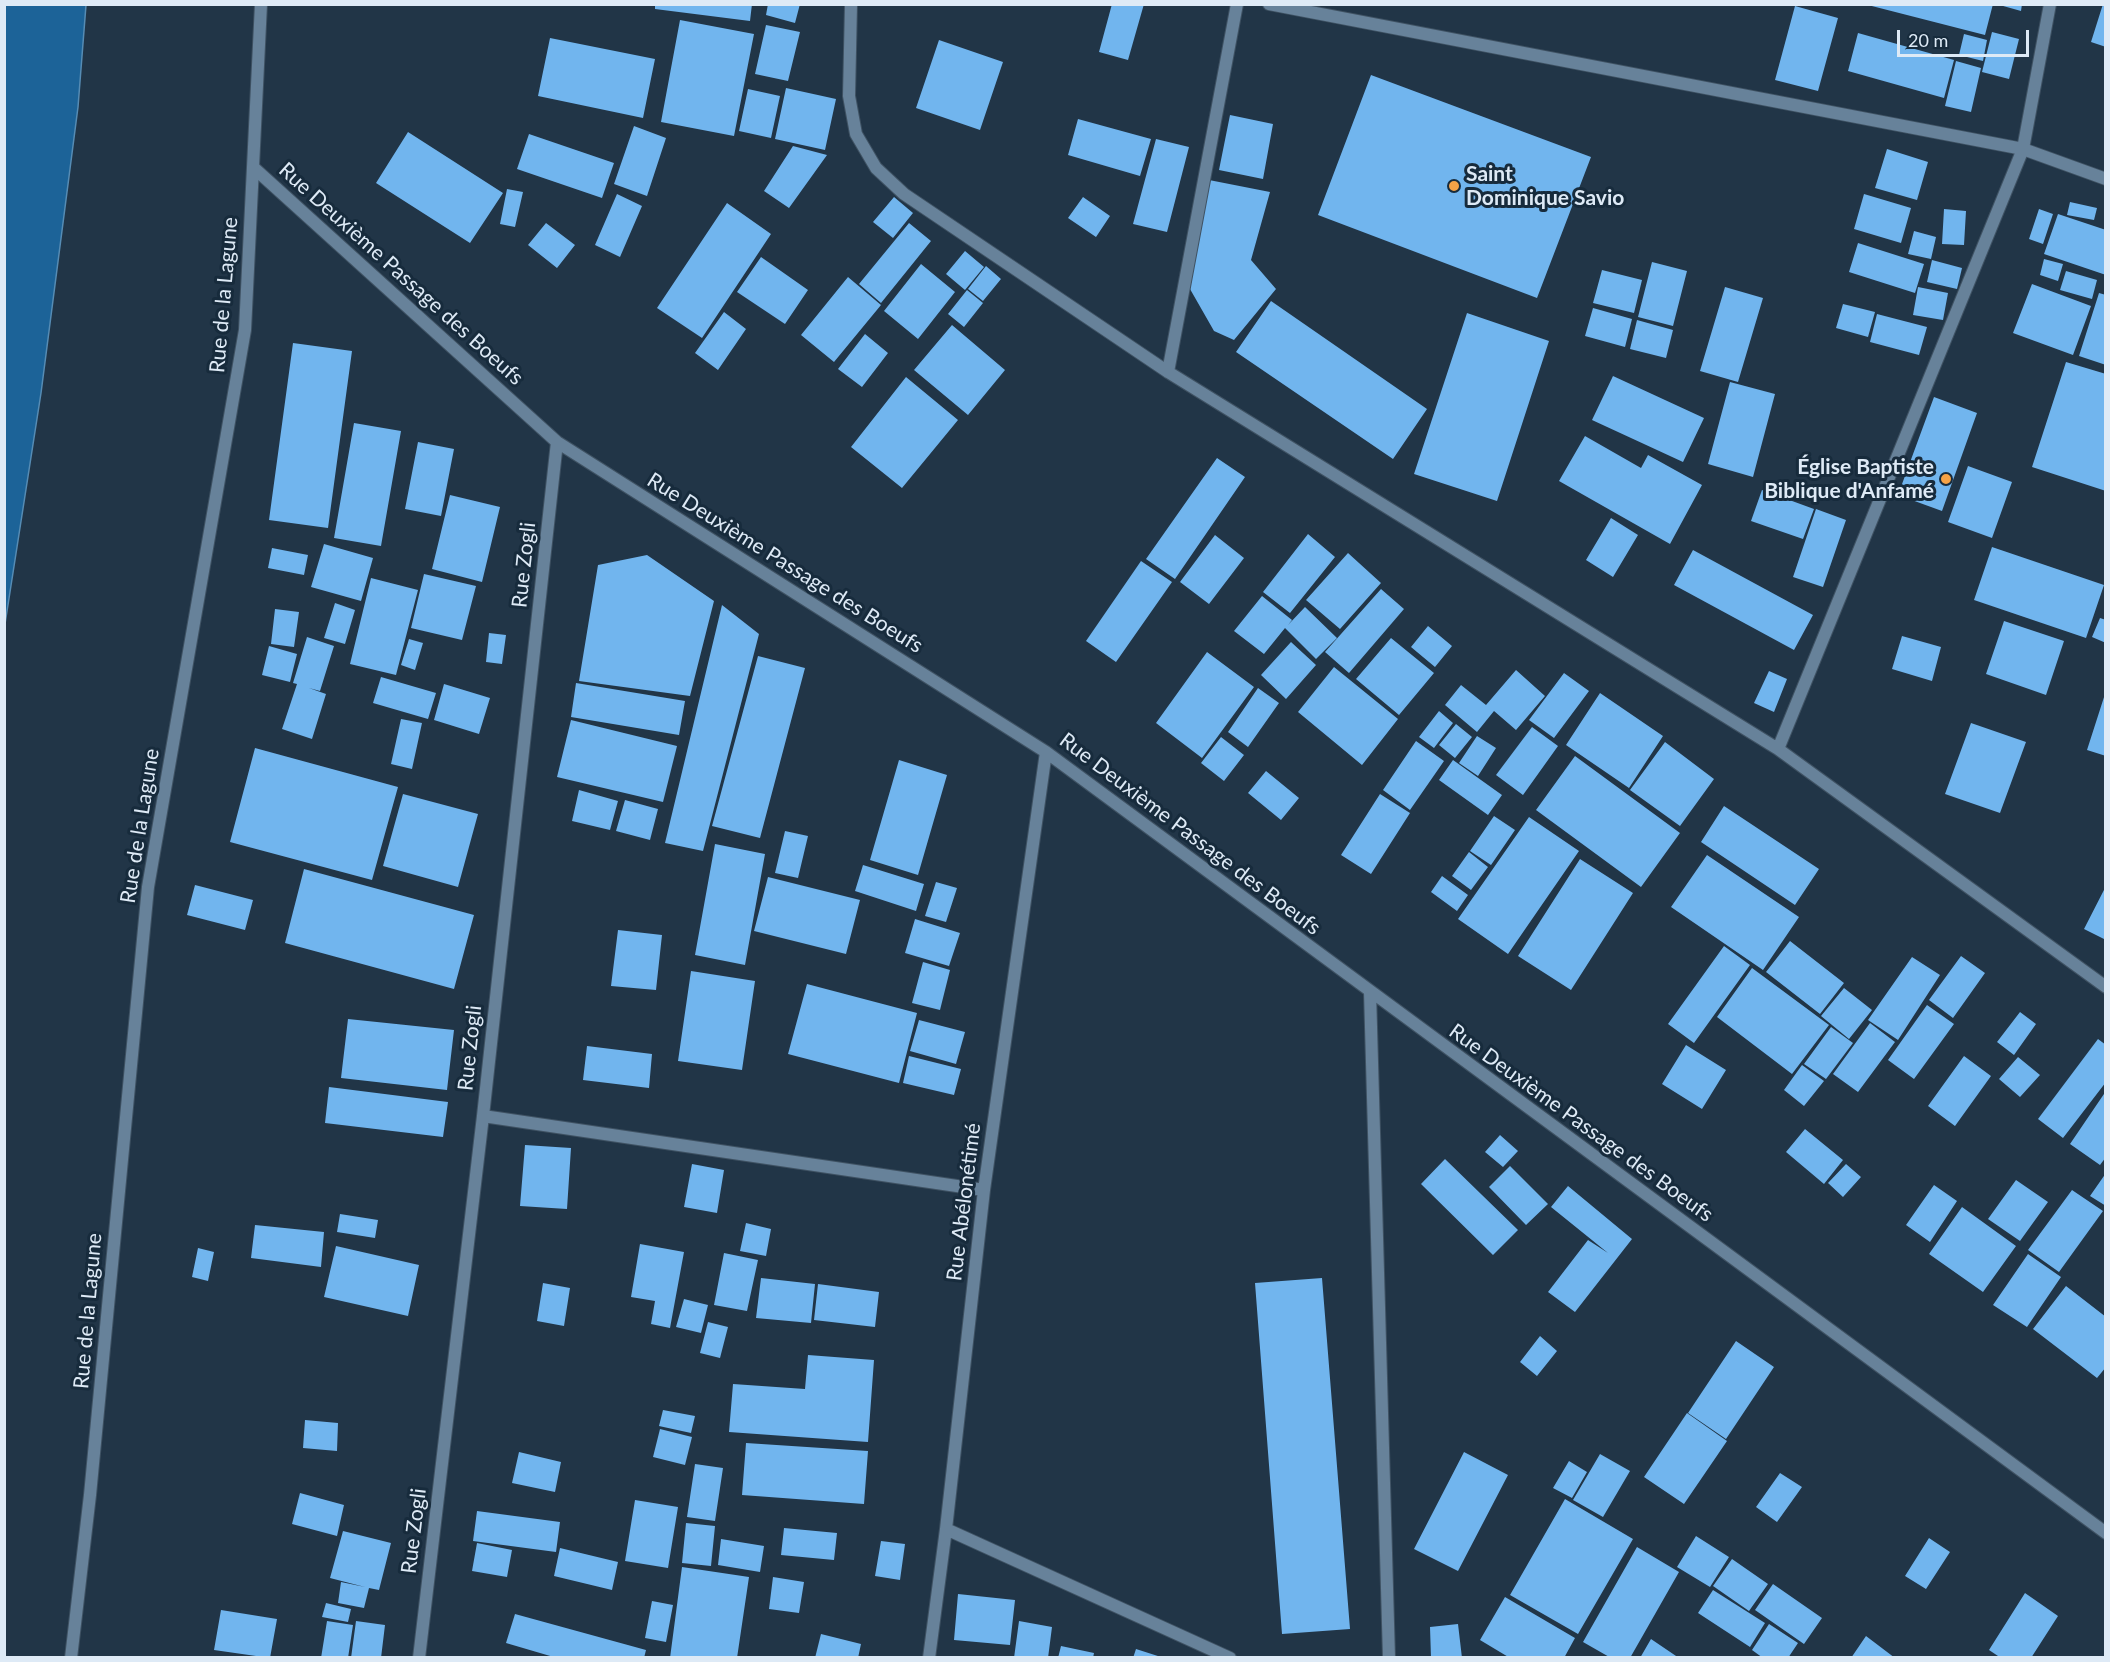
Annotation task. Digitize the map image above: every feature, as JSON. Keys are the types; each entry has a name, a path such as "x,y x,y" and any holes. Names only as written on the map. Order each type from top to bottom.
{"street":[{"name":"Rue de la Lagune","path":"71,1658 90,1495 148,887 245,330 261,4"},
{"path":"850,4 849,96 856,134 876,168 904,194 1168,372 1778,749 2106,987"},
{"path":"1168,372 1237,4"},
{"path":"1269,4 2023,149 2106,179"},
{"path":"1778,749 2023,149 2050,4"},
{"name":"Rue Deuxième Passage des Boeufs","path":"254,168 557,442 1046,752 2106,1533"},
{"name":"Rue Zogli","path":"418,1658 483,1116 557,442"},
{"name":"Rue Abélonétimé","path":"928,1658 946,1529 984,1190 1046,752"},
{"path":"1370,992 1389,1658"},
{"path":"483,1116 984,1190"},
{"path":"946,1529 1230,1658"}],"water":[{"path":"5,4 86,5 78,107 41,393 5,624"}],"building":[{"path":"655,4 752,4 750,21 655,9"},
{"path":"768,4 800,4 795,23 766,15"},
{"path":"1112,4 1144,4 1128,60 1099,52"},
{"path":"1864,4 1993,4 1985,35"},
{"path":"1996,4 2022,4 2021,11"},
{"path":"2103,4 2106,4 2106,47 2091,42"},
{"path":"1795,6 1838,18 1818,91 1775,80"},
{"path":"680,20 754,34 734,136 661,122"},
{"path":"766,25 800,32 788,81 755,74"},
{"path":"1992,32 2019,39 2009,79 1982,72"},
{"path":"1858,33 1954,60 1944,98 1848,71"},
{"path":"1964,34 1987,40 1983,61 1959,55"},
{"path":"550,38 655,59 643,118 538,96"},
{"path":"939,40 1003,62 980,130 916,108"},
{"path":"1956,61 1981,68 1971,112 1945,106"},
{"name":"Saint Dominique Savio","path":"1371,75 1591,157 1537,298 1318,215"},
{"path":"786,88 836,99 825,150 775,139"},
{"path":"748,89 780,96 771,138 739,131"},
{"path":"1230,115 1273,124 1263,179 1219,170"},
{"path":"1078,119 1151,139 1140,176 1068,155"},
{"path":"634,126 666,138 647,196 614,184"},
{"path":"408,132 503,193 470,243 376,183"},
{"path":"529,134 614,163 602,198 517,169"},
{"path":"1156,139 1189,147 1167,232 1133,224"},
{"path":"793,146 827,155 789,208 764,191"},
{"path":"1887,149 1928,162 1917,200 1875,188"},
{"path":"1209,180 1270,192 1251,260 1276,289 1234,340 1214,331 1190,289"},
{"path":"507,189 523,192 515,227 500,224"},
{"path":"617,194 642,206 620,257 595,245"},
{"path":"1864,194 1911,208 1901,243 1854,229"},
{"path":"894,197 913,213 893,238 873,222"},
{"path":"1083,197 1110,216 1096,237 1068,218"},
{"path":"2070,202 2097,208 2094,220 2067,215"},
{"path":"727,203 771,234 702,338 657,308"},
{"path":"1944,209 1966,211 1964,245 1942,244"},
{"path":"2039,209 2053,214 2043,244 2029,239"},
{"path":"2058,214 2106,230 2106,275 2044,254"},
{"path":"546,223 575,245 557,268 528,245"},
{"path":"909,223 931,241 881,303 859,284"},
{"path":"1914,231 1936,237 1931,259 1908,254"},
{"path":"1858,243 1924,264 1915,293 1849,272"},
{"path":"965,251 984,267 965,290 946,274"},
{"path":"761,257 808,290 785,324 737,292"},
{"path":"2044,259 2063,264 2058,281 2040,275"},
{"path":"1932,260 1962,268 1957,289 1927,282"},
{"path":"1652,262 1687,271 1673,326 1638,317"},
{"path":"921,264 955,292 918,339 884,311"},
{"path":"986,266 1001,279 983,301 968,289"},
{"path":"1602,270 1642,280 1634,313 1593,303"},
{"path":"2066,271 2097,280 2092,299 2060,290"},
{"path":"848,277 881,305 834,362 801,335"},
{"path":"2032,284 2091,306 2073,355 2013,333"},
{"path":"1725,287 1763,298 1738,382 1700,371"},
{"path":"1918,287 1948,293 1943,320 1913,315"},
{"path":"967,290 983,303 964,327 948,314"},
{"path":"2099,293 2106,295 2106,365 2079,356"},
{"path":"1271,301 1427,409 1393,459 1236,352"},
{"path":"1843,304 1875,312 1868,337 1836,328"},
{"path":"1593,308 1632,319 1625,347 1585,336"},
{"path":"724,312 746,329 718,370 695,353"},
{"path":"1467,313 1549,341 1497,501 1414,474"},
{"path":"1877,314 1927,327 1919,355 1870,342"},
{"path":"1637,320 1673,330 1666,358 1630,349"},
{"path":"952,325 1005,370 968,415 914,370"},
{"path":"865,334 888,353 862,387 838,369"},
{"path":"293,343 352,351 328,528 269,520"},
{"path":"2066,362 2106,374 2106,491 2032,467"},
{"path":"1613,376 1704,418 1683,462 1592,420"},
{"path":"906,377 958,420 902,488 851,447"},
{"path":"1730,382 1775,394 1753,477 1708,464"},
{"path":"1934,397 1977,413 1942,511 1898,495"},
{"path":"354,423 401,431 381,546 334,538"},
{"path":"1585,436 1641,468 1648,455 1702,485 1670,544 1559,481"},
{"path":"418,442 454,449 441,516 405,509"},
{"path":"1217,458 1245,477 1175,579 1146,559"},
{"path":"1968,466 2012,482 1992,538 1948,522"},
{"path":"1762,490 1814,509 1803,539 1751,521"},
{"path":"450,495 500,507 482,582 432,569"},
{"path":"1816,509 1846,520 1823,587 1793,577"},
{"path":"1611,518 1638,535 1613,577 1586,560"},
{"path":"1308,534 1335,557 1290,613 1263,592"},
{"path":"1215,535 1244,558 1209,604 1180,582"},
{"path":"324,544 373,558 361,601 311,587"},
{"path":"1992,547 2104,585 2086,638 1974,600"},
{"path":"272,548 308,555 304,575 268,568"},
{"path":"1693,550 1813,615 1794,650 1674,585"},
{"path":"1348,553 1381,583 1340,629 1306,600"},
{"path":"647,555 714,601 690,696 579,681 598,565"},
{"path":"1141,561 1172,582 1116,662 1086,641"},
{"path":"424,574 476,586 462,640 411,628"},
{"path":"371,578 418,590 396,675 350,664"},
{"path":"1381,589 1404,609 1349,673 1325,652"},
{"path":"1262,596 1292,620 1288,625 1305,607 1337,638 1316,659 1285,628 1264,654 1234,631"},
{"path":"335,603 355,610 345,644 324,638"},
{"path":"722,605 759,634 703,851 665,843"},
{"path":"275,609 299,612 294,647 271,644"},
{"path":"2100,618 2106,620 2106,643 2092,637"},
{"path":"2004,621 2064,641 2046,695 1986,674"},
{"path":"1428,626 1452,646 1435,667 1411,647"},
{"path":"489,633 506,635 502,664 486,662"},
{"path":"1902,636 1941,647 1932,681 1892,669"},
{"path":"307,637 334,646 320,691 309,688 326,694 312,739 282,729 297,684 293,683"},
{"path":"1391,638 1434,673 1399,715 1356,679"},
{"path":"409,639 423,643 415,670 401,665"},
{"path":"1291,642 1316,665 1286,699 1261,675"},
{"path":"269,646 297,654 290,682 262,675"},
{"path":"1207,652 1254,687 1202,758 1156,723"},
{"path":"758,656 805,668 760,838 712,826"},
{"path":"1334,667 1398,719 1362,765 1298,712"},
{"path":"1516,670 1545,696 1516,730 1494,711 1477,732 1445,705 1461,685 1486,705"},
{"path":"1769,671 1787,679 1774,712 1754,703"},
{"path":"1564,673 1589,691 1554,738 1529,720"},
{"path":"381,677 436,693 428,719 373,703"},
{"path":"576,683 685,701 679,735 571,717"},
{"path":"444,684 490,698 479,734 434,720"},
{"path":"1258,688 1279,703 1248,747 1228,732"},
{"path":"1600,693 1663,736 1629,788 1566,745"},
{"path":"2106,694 2106,756 2087,750"},
{"path":"1439,711 1453,723 1434,748 1419,737"},
{"path":"401,719 422,723 412,769 391,764"},
{"path":"571,720 677,746 663,802 557,777"},
{"path":"1971,723 2026,742 2000,813 1945,794"},
{"path":"1456,724 1472,737 1455,758 1439,745"},
{"path":"1532,727 1558,746 1523,795 1496,775"},
{"path":"1477,736 1496,748 1478,776 1459,763"},
{"path":"1221,737 1244,755 1224,781 1201,763"},
{"path":"1416,741 1444,761 1410,810 1383,790"},
{"path":"1665,742 1714,779 1680,826 1630,790"},
{"path":"255,748 398,787 372,880 230,842"},
{"path":"1575,756 1680,833 1641,887 1536,810"},
{"path":"899,760 947,775 918,875 870,860"},
{"path":"1453,760 1502,795 1488,815 1439,780"},
{"path":"1266,771 1299,798 1281,820 1248,793"},
{"path":"579,790 618,801 610,830 572,821"},
{"path":"403,794 478,814 458,887 383,866"},
{"path":"1380,794 1410,813 1371,874 1341,855"},
{"path":"625,800 658,809 650,840 616,831"},
{"path":"1724,806 1819,869 1795,905 1701,842"},
{"path":"1494,816 1515,830 1491,865 1470,851"},
{"path":"1529,817 1579,851 1508,954 1458,919"},
{"path":"785,831 808,836 798,878 775,873"},
{"path":"715,844 765,854 745,965 695,955"},
{"path":"1469,852 1488,867 1471,890 1452,876"},
{"path":"1707,855 1799,917 1763,970 1671,907"},
{"path":"1580,859 1633,893 1571,990 1518,956"},
{"path":"863,865 924,884 916,911 855,891"},
{"path":"304,869 474,915 454,989 285,943"},
{"path":"1442,876 1468,895 1457,911 1431,892"},
{"path":"768,877 860,900 846,954 754,931"},
{"path":"936,882 957,888 946,922 925,916"},
{"path":"195,885 253,900 245,930 187,915"},
{"path":"2106,886 2106,940 2084,929"},
{"path":"915,919 960,933 949,966 905,953"},
{"path":"618,930 662,935 656,990 611,986"},
{"path":"1790,941 1844,983 1820,1014 1766,972"},
{"path":"1724,946 1750,965 1694,1043 1668,1024"},
{"path":"1961,956 1985,973 1953,1018 1929,1000"},
{"path":"1912,957 1940,975 1898,1040 1868,1020"},
{"path":"923,962 950,970 940,1010 912,1003"},
{"path":"1752,968 1829,1025 1792,1074 1717,1017"},
{"path":"691,971 755,981 742,1070 678,1061"},
{"path":"807,984 917,1013 899,1083 788,1054"},
{"path":"1844,988 1872,1010 1849,1039 1821,1016"},
{"path":"1927,1005 1954,1024 1914,1079 1888,1060"},
{"path":"2020,1012 2036,1024 2014,1055 1997,1042"},
{"path":"348,1019 454,1030 447,1090 341,1078"},
{"path":"919,1020 965,1032 956,1064 910,1051"},
{"path":"1870,1023 1895,1042 1858,1092 1833,1074"},
{"path":"1831,1027 1853,1043 1826,1079 1804,1064"},
{"path":"2098,1039 2106,1045 2106,1082 2063,1138 2038,1119"},
{"path":"1686,1045 1726,1070 1702,1109 1662,1084"},
{"path":"587,1046 652,1054 649,1088 583,1080"},
{"path":"909,1056 961,1069 954,1095 903,1083"},
{"path":"1964,1056 1991,1076 1955,1126 1928,1106"},
{"path":"2018,1057 2040,1075 2020,1097 1999,1079"},
{"path":"1802,1065 1824,1081 1804,1106 1784,1090"},
{"path":"329,1087 448,1102 443,1137 325,1123"},
{"path":"2106,1091 2106,1157 2100,1165 2070,1144"},
{"path":"1805,1129 1843,1160 1824,1184 1786,1152"},
{"path":"1500,1135 1518,1151 1503,1167 1485,1152"},
{"path":"525,1145 571,1148 567,1209 520,1206"},
{"path":"1445,1159 1518,1230 1493,1255 1421,1184"},
{"path":"692,1164 724,1170 717,1213 684,1207"},
{"path":"1846,1164 1861,1177 1843,1197 1828,1183"},
{"path":"1510,1166 1548,1204 1526,1225 1489,1187"},
{"path":"2106,1173 2106,1206 2090,1196"},
{"path":"2016,1180 2048,1202 2020,1241 1988,1219"},
{"path":"1934,1185 1957,1201 1930,1242 1906,1225"},
{"path":"1568,1186 1632,1239 1575,1312 1548,1292 1588,1240 1608,1253 1551,1207"},
{"path":"2072,1190 2103,1211 2059,1272 2028,1250"},
{"path":"1962,1207 2016,1246 1983,1292 1929,1254"},
{"path":"340,1214 378,1220 375,1238 337,1232"},
{"path":"746,1223 771,1229 766,1256 740,1251"},
{"path":"255,1225 324,1232 321,1267 251,1258"},
{"path":"640,1244 684,1252 670,1328 651,1324 655,1301 631,1297"},
{"path":"336,1246 419,1265 408,1316 324,1297"},
{"path":"198,1248 214,1252 208,1281 192,1277"},
{"path":"724,1253 758,1260 747,1311 714,1305"},
{"path":"2028,1254 2061,1277 2027,1327 1993,1305"},
{"path":"761,1278 815,1284 811,1323 756,1318"},
{"path":"1322,1278 1350,1629 1282,1634 1255,1283"},
{"path":"543,1283 570,1288 564,1326 537,1321"},
{"path":"818,1284 879,1292 875,1327 814,1320"},
{"path":"2066,1286 2106,1317 2106,1367 2097,1378 2033,1329"},
{"path":"684,1299 708,1305 701,1333 676,1327"},
{"path":"708,1322 728,1327 720,1358 700,1353"},
{"path":"1540,1336 1557,1351 1537,1376 1520,1362"},
{"path":"1736,1341 1774,1367 1726,1439 1688,1413"},
{"path":"808,1355 874,1360 868,1442 729,1432 733,1384 805,1389"},
{"path":"663,1410 695,1416 691,1433 659,1426"},
{"path":"1687,1413 1727,1441 1684,1504 1644,1477"},
{"path":"305,1420 338,1423 337,1451 303,1448"},
{"path":"660,1429 692,1437 685,1465 653,1457"},
{"path":"746,1443 868,1451 864,1504 742,1495"},
{"path":"519,1452 561,1462 555,1492 512,1483"},
{"path":"1464,1452 1508,1475 1458,1571 1414,1549"},
{"path":"1600,1454 1630,1471 1603,1517 1573,1500"},
{"path":"1569,1461 1587,1472 1572,1498 1553,1488"},
{"path":"695,1464 723,1468 715,1521 687,1517"},
{"path":"1780,1473 1802,1487 1777,1522 1756,1507"},
{"path":"300,1493 344,1505 337,1536 292,1524"},
{"path":"1565,1499 1633,1539 1578,1634 1510,1595"},
{"path":"635,1500 678,1507 668,1568 625,1561"},
{"path":"477,1511 560,1522 556,1552 473,1541"},
{"path":"686,1523 715,1526 711,1566 682,1563"},
{"path":"784,1528 837,1533 834,1560 781,1555"},
{"path":"343,1531 391,1543 379,1590 369,1588 364,1608 338,1603 341,1582 365,1587 330,1578"},
{"path":"1696,1536 1729,1557 1710,1587 1677,1567"},
{"path":"1929,1538 1950,1552 1926,1589 1905,1576"},
{"path":"721,1539 764,1546 760,1572 718,1565"},
{"path":"881,1541 905,1544 900,1580 875,1576"},
{"path":"477,1543 512,1550 507,1577 472,1571"},
{"path":"1637,1547 1679,1572 1630,1658 1611,1658 1583,1642"},
{"path":"560,1548 618,1562 612,1590 554,1576"},
{"path":"1732,1559 1768,1584 1749,1611 1713,1586"},
{"path":"682,1567 749,1577 737,1658 670,1658"},
{"path":"773,1577 804,1582 799,1613 769,1609"},
{"path":"1773,1584 1822,1618 1804,1644 1755,1610"},
{"path":"1713,1590 1765,1623 1750,1647 1698,1613"},
{"path":"2025,1593 2058,1616 2031,1658 2001,1658 1989,1650"},
{"path":"958,1594 1015,1600 1010,1645 954,1640"},
{"path":"1505,1597 1575,1638 1564,1658 1510,1658 1480,1640"},
{"path":"652,1601 673,1605 666,1642 645,1638"},
{"path":"326,1603 351,1609 348,1622 322,1617"},
{"path":"221,1610 277,1619 270,1658 214,1650"},
{"path":"515,1614 646,1650 644,1658 557,1658 506,1643"},
{"path":"327,1621 353,1625 348,1658 321,1658"},
{"path":"356,1621 385,1625 381,1658 351,1658"},
{"path":"1019,1621 1052,1627 1048,1658 1014,1658"},
{"path":"1458,1624 1462,1658 1431,1658 1430,1627"},
{"path":"1769,1624 1798,1643 1788,1658 1763,1658 1752,1650"},
{"path":"821,1634 861,1644 858,1658 815,1658"},
{"path":"1866,1636 1895,1658 1851,1658"},
{"path":"1651,1639 1679,1658 1640,1658"},
{"path":"1061,1646 1094,1653 1093,1658 1058,1658"},
{"path":"1136,1649 1161,1657 1161,1658 1133,1658"}],"place":[{"name":"Saint Dominique Savio","path":"1454,186"},
{"name":"Église Baptiste Biblique d'Anfamé","path":"1946,479"}]}
